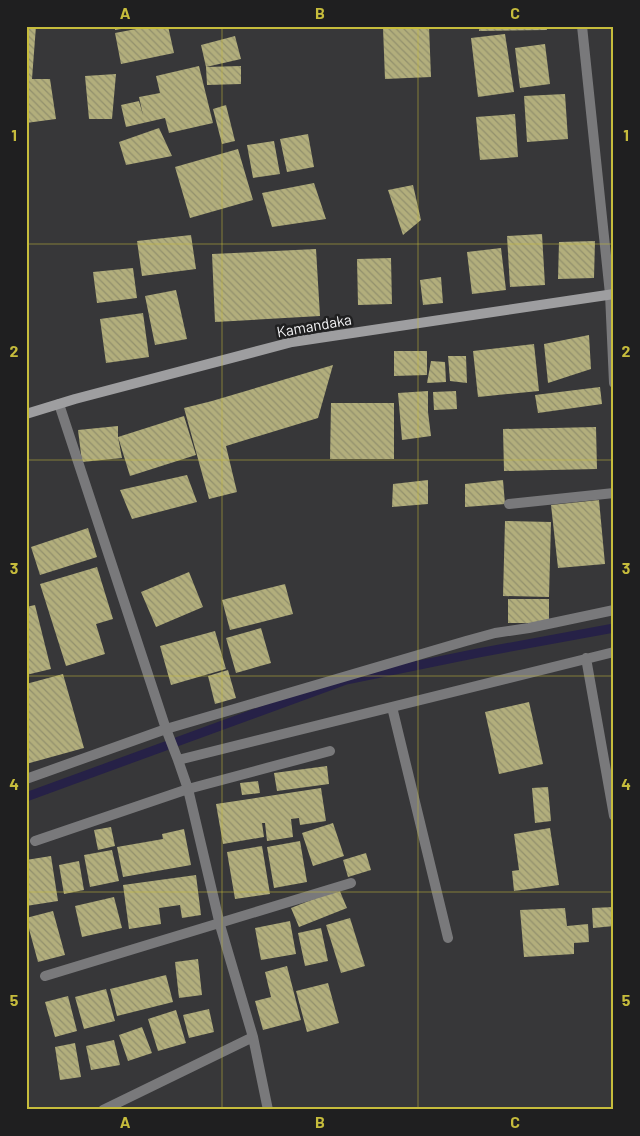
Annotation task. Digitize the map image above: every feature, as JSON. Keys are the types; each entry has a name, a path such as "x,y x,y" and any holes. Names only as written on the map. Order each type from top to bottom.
{"street":[{"path":"582,26 612,294 614,383"},
{"name":"Kamandaka","path":"26,414 292,342 612,294"},
{"path":"59,404 167,733 188,789 220,924 253,1037 268,1110"},
{"path":"509,504 614,493"},
{"path":"26,779 167,733 495,633 529,628 614,610"},
{"path":"176,755 392,707 614,652"},
{"path":"586,658 614,816"},
{"path":"392,707 448,938"},
{"path":"35,841 188,789 330,751"},
{"path":"45,976 352,883"},
{"path":"103,1110 253,1037"}],"building":[{"path":"36,26 32,79 50,79 56,119 26,123 26,27"},
{"path":"115,26 133,26 133,27 115,30"},
{"path":"152,26 168,26 174,53 121,64 115,33"},
{"path":"429,26 431,77 385,79 383,28"},
{"path":"479,26 547,26 547,30 479,31"},
{"path":"505,34 514,92 478,97 471,38"},
{"path":"235,36 241,59 206,67 201,45"},
{"path":"545,44 550,84 520,88 515,48"},
{"path":"199,66 213,123 169,133 165,118 126,127 121,105 139,101 143,115 139,97 160,93 156,76"},
{"path":"241,66 241,84 207,85 206,67"},
{"path":"116,74 112,119 89,119 85,76"},
{"path":"565,94 568,139 527,142 524,96"},
{"path":"226,105 235,141 222,144 213,109"},
{"path":"515,114 518,157 480,160 476,117"},
{"path":"159,128 172,156 126,165 119,142"},
{"path":"308,134 314,167 287,172 280,139"},
{"path":"274,141 280,174 253,178 247,145"},
{"path":"238,149 253,200 190,218 175,167"},
{"path":"314,183 326,219 272,227 262,193"},
{"path":"413,185 421,220 403,235 388,190"},
{"path":"542,234 545,285 510,287 507,236"},
{"path":"191,235 196,269 142,276 137,241"},
{"path":"595,241 594,278 558,279 559,242"},
{"path":"501,248 506,290 472,294 467,252"},
{"path":"316,249 320,316 215,322 212,254"},
{"path":"391,258 392,304 358,305 357,259"},
{"path":"133,268 137,298 97,303 93,272"},
{"path":"441,277 443,303 423,305 420,280"},
{"path":"176,290 187,339 155,345 145,296"},
{"path":"143,313 149,357 106,363 100,319"},
{"path":"589,335 591,369 548,383 544,344"},
{"path":"534,344 539,391 478,397 473,351"},
{"path":"394,351 427,351 427,375 394,376"},
{"path":"448,356 466,356 467,383 450,381"},
{"path":"431,361 445,362 446,382 427,383"},
{"path":"333,365 318,418 226,446 237,492 209,499 184,408"},
{"path":"600,387 602,404 538,413 535,395"},
{"path":"428,391 431,436 402,440 398,393"},
{"path":"456,391 457,409 434,410 433,392"},
{"path":"331,403 394,403 394,459 330,459"},
{"path":"184,416 196,455 130,476 118,437"},
{"path":"118,426 122,458 82,462 78,430"},
{"path":"596,427 597,469 504,471 503,429"},
{"path":"187,475 197,502 132,519 120,490"},
{"path":"428,480 428,504 392,507 393,484"},
{"path":"503,480 505,504 465,507 465,484"},
{"path":"599,500 605,564 558,568 551,505"},
{"path":"505,521 551,522 549,597 503,596"},
{"path":"88,528 97,557 40,575 31,547"},
{"path":"97,567 113,619 96,624 105,654 66,666 40,584"},
{"path":"189,572 203,607 156,627 141,592"},
{"path":"285,584 293,614 230,630 222,600"},
{"path":"508,599 549,599 549,623 508,623"},
{"path":"35,605 51,669 26,675 26,607"},
{"path":"261,628 271,663 236,673 226,638"},
{"path":"215,631 226,669 171,685 160,646"},
{"path":"228,670 236,698 215,704 208,676"},
{"path":"63,674 84,748 26,764 26,684"},
{"path":"529,702 543,764 499,774 485,712"},
{"path":"327,766 329,784 277,791 274,773"},
{"path":"258,781 260,793 242,795 240,783"},
{"path":"548,787 551,821 535,823 532,788"},
{"path":"321,788 326,821 300,825 299,818 291,819 293,837 267,841 265,823 262,823 264,837 223,844 216,804"},
{"path":"333,823 344,856 313,866 302,833"},
{"path":"111,827 115,846 98,850 94,830"},
{"path":"550,828 559,885 514,891 512,871 519,870 514,834"},
{"path":"184,829 191,865 123,877 117,847 163,839 162,834"},
{"path":"300,841 307,882 274,888 267,847"},
{"path":"262,846 270,894 235,899 227,852"},
{"path":"112,850 119,881 90,887 84,855"},
{"path":"366,853 371,870 348,877 343,860"},
{"path":"51,856 58,901 26,906 26,860"},
{"path":"79,861 84,890 64,894 59,865"},
{"path":"196,875 201,915 182,918 180,905 159,908 161,924 129,929 123,885"},
{"path":"339,889 347,908 299,927 291,908"},
{"path":"114,897 122,928 82,937 75,906"},
{"path":"614,907 614,926 593,928 592,908"},
{"path":"565,908 567,926 588,924 589,942 574,943 574,954 524,957 520,910"},
{"path":"53,911 65,955 38,962 26,918"},
{"path":"350,918 365,966 341,973 326,925"},
{"path":"290,921 296,954 261,960 255,928"},
{"path":"321,928 328,961 305,966 298,933"},
{"path":"198,959 202,995 179,998 175,962"},
{"path":"287,966 301,1020 263,1030 255,1001 271,997 265,972"},
{"path":"166,975 173,1002 117,1016 110,989"},
{"path":"328,983 339,1023 307,1032 296,991"},
{"path":"106,989 115,1021 84,1029 75,997"},
{"path":"68,996 77,1031 55,1037 45,1002"},
{"path":"209,1009 214,1032 189,1038 183,1015"},
{"path":"176,1010 186,1043 158,1051 148,1019"},
{"path":"142,1027 152,1053 128,1061 119,1035"},
{"path":"114,1040 120,1065 91,1070 86,1046"},
{"path":"75,1043 81,1077 60,1080 55,1047"}],"waterway":[{"path":"26,797 346,680 614,628"}]}
